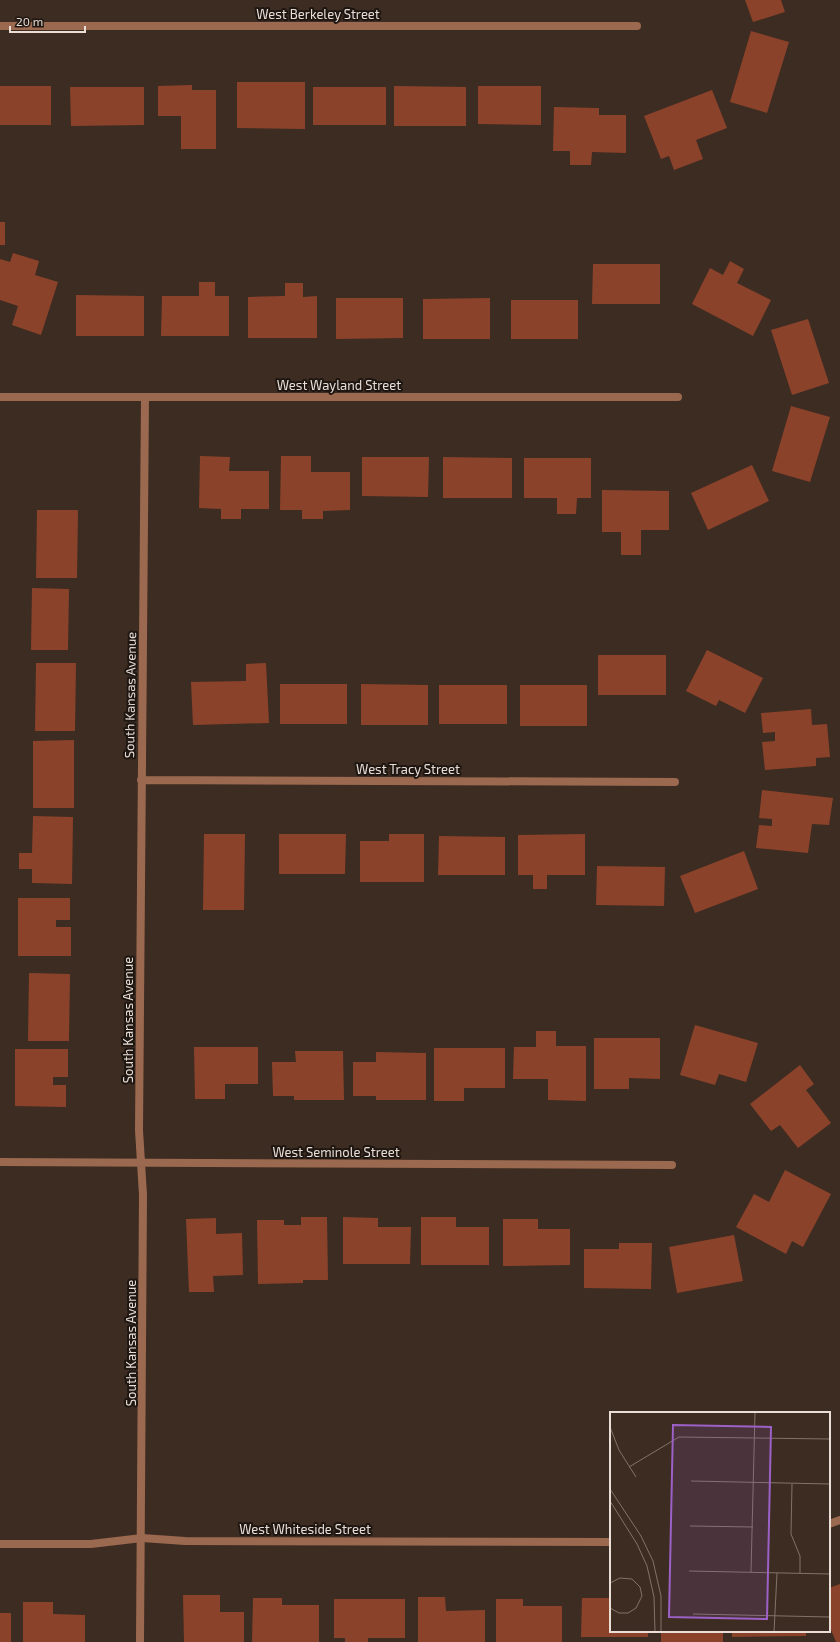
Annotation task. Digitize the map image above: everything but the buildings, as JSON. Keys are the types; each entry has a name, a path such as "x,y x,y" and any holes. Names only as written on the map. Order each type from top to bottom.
{"street":[{"name":"West Berkeley Street","path":"0,26 636,26"},
{"name":"West Wayland Street","path":"0,396 678,396"},
{"name":"South Kansas Avenue","path":"140,1642 142,1538 143,1195 139,1130 145,397"},
{"name":"West Tracy Street","path":"141,780 675,782"},
{"name":"West Seminole Street","path":"0,1162 672,1165"},
{"path":"830,1524 840,1520"},
{"name":"West Whiteside Street","path":"0,1544 91,1544 142,1538 185,1541 610,1542"}]}
